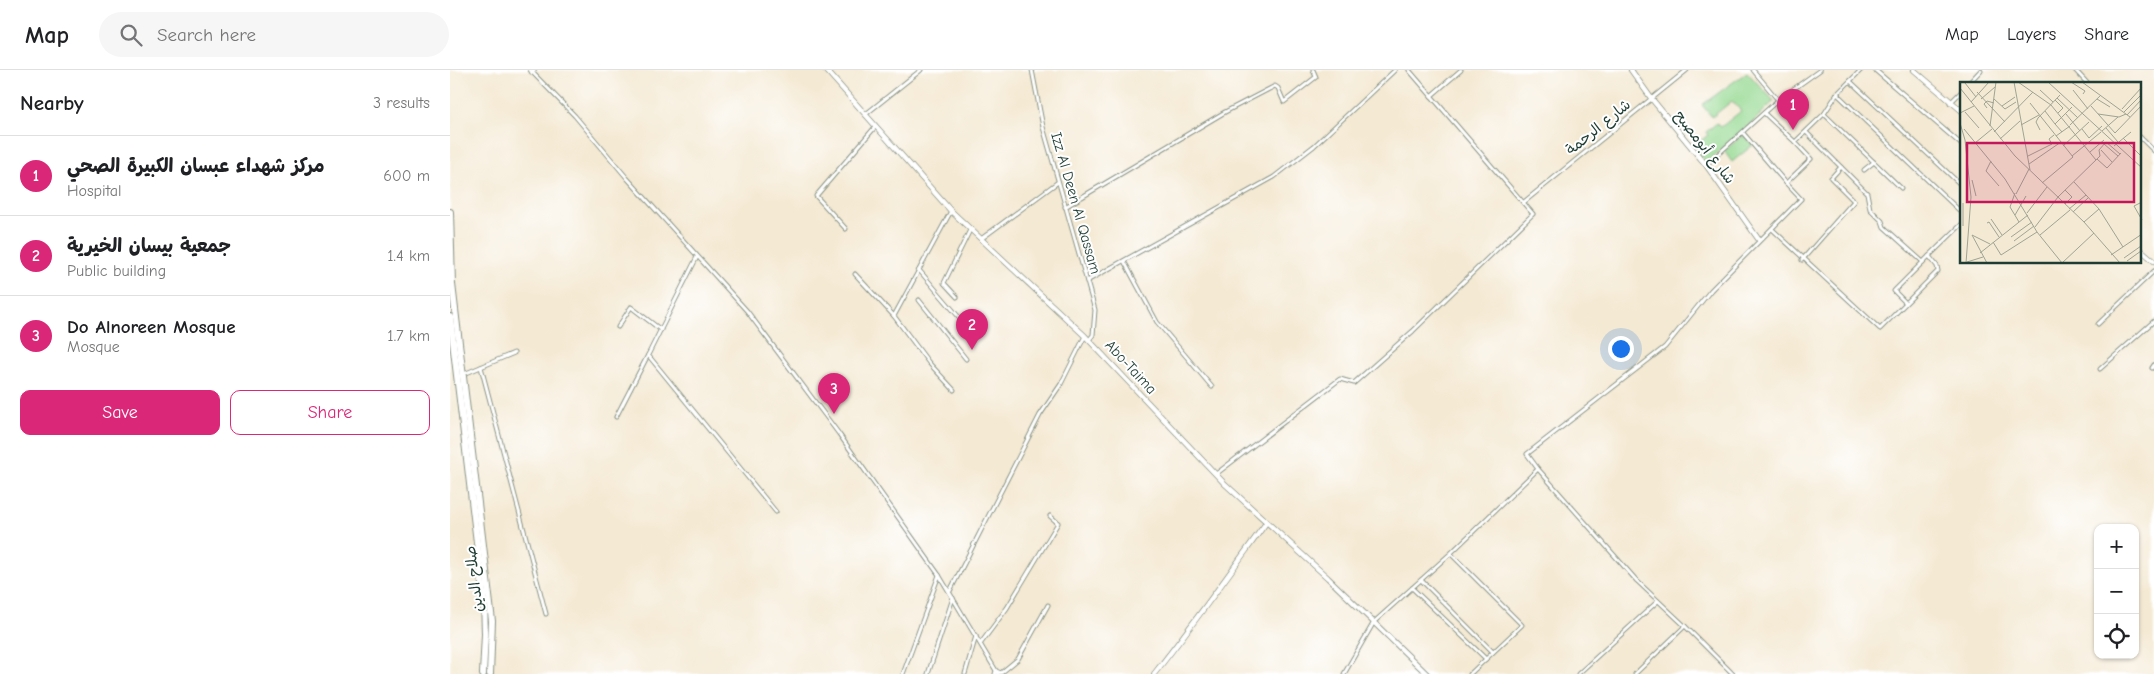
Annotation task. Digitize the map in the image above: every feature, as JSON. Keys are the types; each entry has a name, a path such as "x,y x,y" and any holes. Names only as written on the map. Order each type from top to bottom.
{"highway":[{"name":"صلاح الدين","path":"450,212 452,284 484,601 483,674"},
{"name":"صلاح الدين","path":"450,317 459,363 464,374 492,622 490,674"}],"street":[{"name":"Abo-Taima","path":"826,70 951,211 1085,336 1216,474 1266,523 1374,622 1427,674"},
{"path":"866,114 921,70"},
{"name":"Izz Al Deen Al Qassam","path":"1032,70 1043,127 1094,310 1093,335 1089,341"},
{"path":"1065,207 1224,112 1275,86 1278,88 1284,102 1316,78 1313,70"},
{"path":"1087,281 1274,177 1314,146 1395,70"},
{"path":"1216,474 1340,379 1354,383 1413,331 1533,214 1409,70"},
{"path":"1432,96 1461,70"},
{"name":"شارع أبومصبح","path":"1631,70 1651,98 1706,165 1760,240"},
{"name":"شارع الرحمة","path":"1524,202 1686,70"},
{"path":"1753,70 1778,100"},
{"path":"1706,165 1778,100 1820,70"},
{"path":"1795,142 1824,114 1837,94 1861,70"},
{"path":"1875,70 1960,143"},
{"path":"1914,70 1960,110"},
{"path":"1970,82 1981,70"},
{"path":"2075,70 2086,82"},
{"path":"532,71 575,116 627,178 747,311 792,369 954,597 997,673 1001,673 1018,659 1048,605"},
{"path":"1850,82 1960,184"},
{"path":"1950,103 1960,92"},
{"path":"1837,94 1960,211"},
{"path":"1764,113 1811,158 1786,183"},
{"path":"1824,114 1901,188"},
{"path":"846,228 816,196 876,126"},
{"path":"1806,132 1867,193 1870,209 1882,221 1884,227 1923,262"},
{"path":"1733,674 1609,550 1527,454 1665,347 1711,290 1801,200 1743,133"},
{"path":"2142,139 2154,151"},
{"path":"1864,170 1874,162"},
{"path":"1802,260 1854,201 1831,178 1841,167"},
{"path":"980,239 1058,182"},
{"path":"894,316 951,211"},
{"path":"1905,302 1894,291 1960,226"},
{"path":"1772,229 1802,260 1880,329 1938,271 1937,266 1928,256"},
{"path":"957,297 944,283 970,230"},
{"path":"2142,251 2154,261"},
{"path":"616,417 697,257"},
{"path":"1124,260 1158,322 1212,387"},
{"path":"919,270 964,323 977,335"},
{"path":"2098,324 2154,271"},
{"path":"855,274 894,316 929,363 954,390"},
{"path":"919,300 966,359"},
{"path":"618,327 631,306 661,330"},
{"path":"2100,368 2154,321"},
{"path":"950,592 1040,415 1061,384 1085,336"},
{"path":"464,374 514,353"},
{"path":"648,355 776,512"},
{"path":"481,367 546,614"},
{"path":"1344,674 1374,622 1451,553 1538,469"},
{"path":"981,643 1007,608 1058,523 1050,516"},
{"path":"1154,674 1179,644 1237,560 1266,523"},
{"path":"1451,553 1522,625 1470,674"},
{"path":"903,674 939,575"},
{"path":"1421,580 1493,652"},
{"path":"1412,588 1486,659"},
{"path":"928,674 954,597"},
{"path":"1578,674 1658,601"},
{"path":"1635,674 1685,626"},
{"path":"965,674 976,636"}],"green space":[{"path":"1747,72 1774,101 1741,134 1706,162 1694,146 1708,135 1706,132 1717,123 1721,127 1741,111 1732,101 1712,117 1702,105"},
{"path":"1742,136 1745,136 1753,145 1732,162 1724,151"}],"place":[{"name":"مركز شهداء عبسان الكبيرة الصحي","path":"1793,130"},
{"name":"جمعية بيسان الخيرية","path":"972,350"},
{"name":"Do Alnoreen Mosque","path":"834,414"}]}
